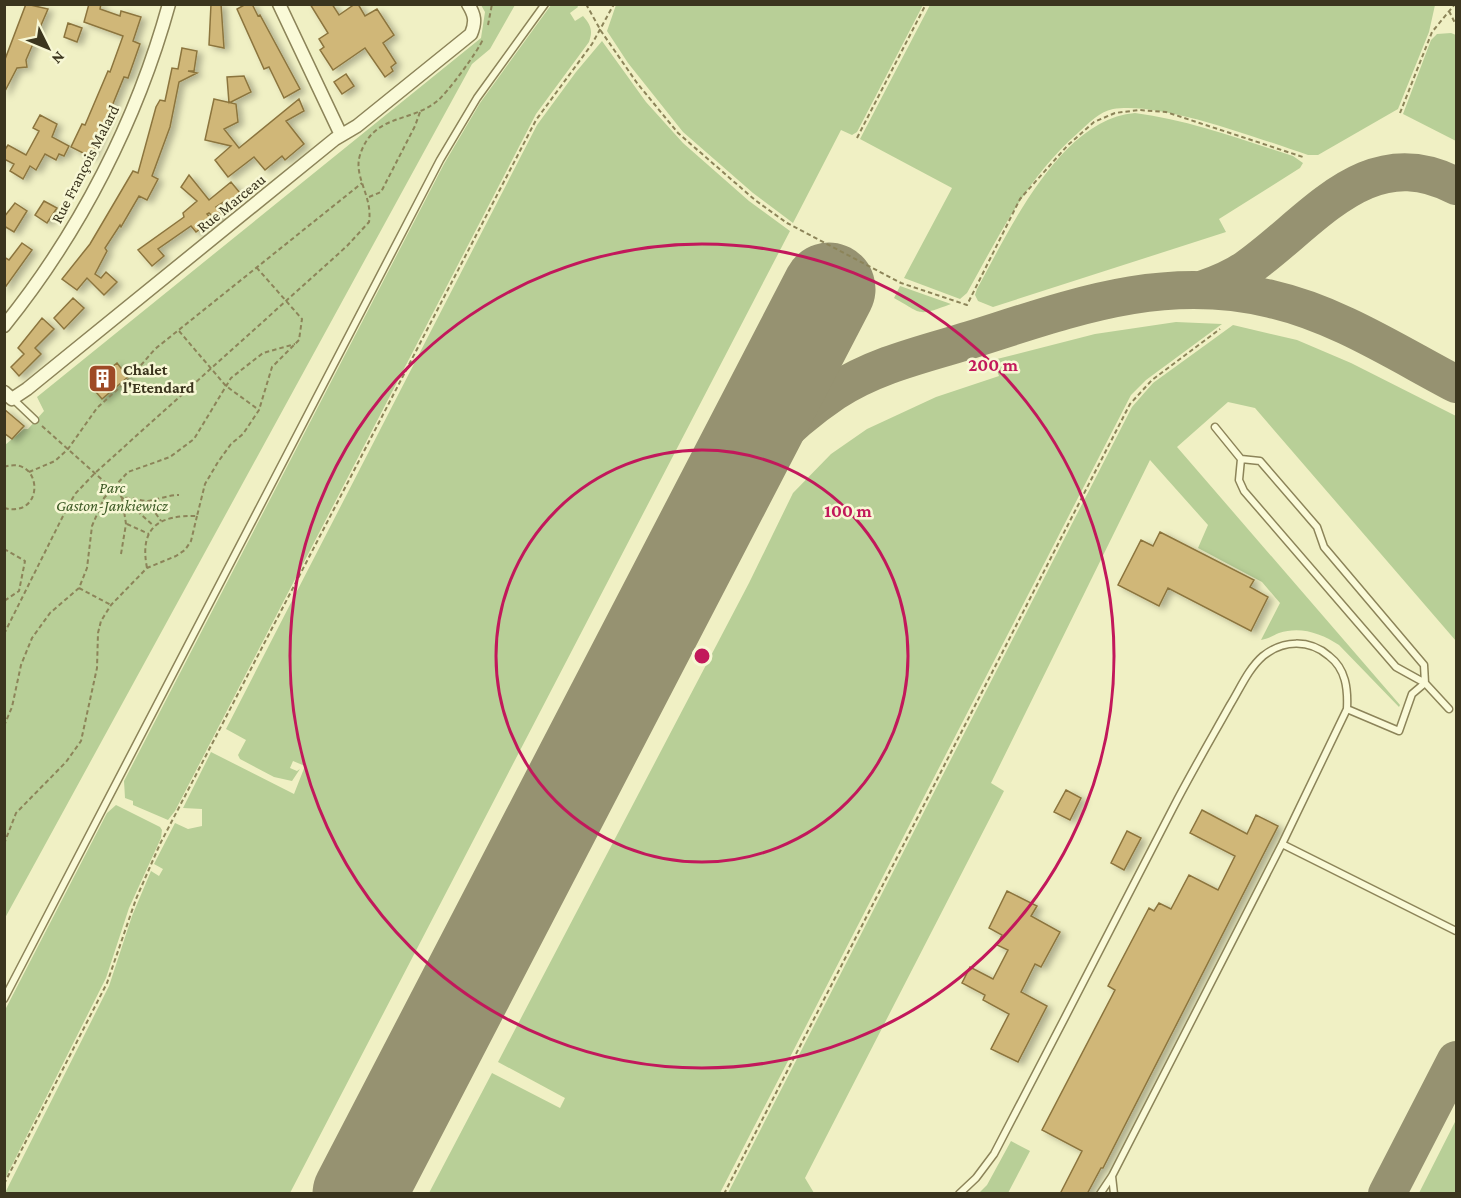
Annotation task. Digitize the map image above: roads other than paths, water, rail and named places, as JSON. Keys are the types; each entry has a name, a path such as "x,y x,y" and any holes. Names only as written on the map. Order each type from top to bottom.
{"street":[{"name":"Rue François Malard","path":"4,326 76,222 120,139 156,50 169,4"},
{"path":"279,4 341,135"},
{"name":"Rue Marceau","path":"8,395 341,135 357,126 471,34 475,24 474,13 468,4"}],"lane":[{"path":"4,999 440,160 477,98 545,4"},
{"path":"8,395 35,420"},
{"path":"1215,428 1241,459 1260,461 1317,526 1324,547 1424,665 1425,683"},
{"path":"1241,459 1239,480 1244,491 1396,667 1425,683 1449,709"},
{"path":"959,1194 994,1154 1192,770 1248,674 1261,658 1279,646 1290,643 1317,648 1329,656 1343,675 1348,693 1347,709 1282,844 1112,1176 1100,1194"},
{"path":"1347,709 1399,731 1412,694 1425,683"},
{"path":"1282,844 1456,931"},
{"path":"1112,1176 1114,1194"}],"place":[{"name":"Chalet l'Etendard","path":"102,378"}],"park label":[{"name":"Parc Gaston-Jankiewicz","path":"112,496"}]}
